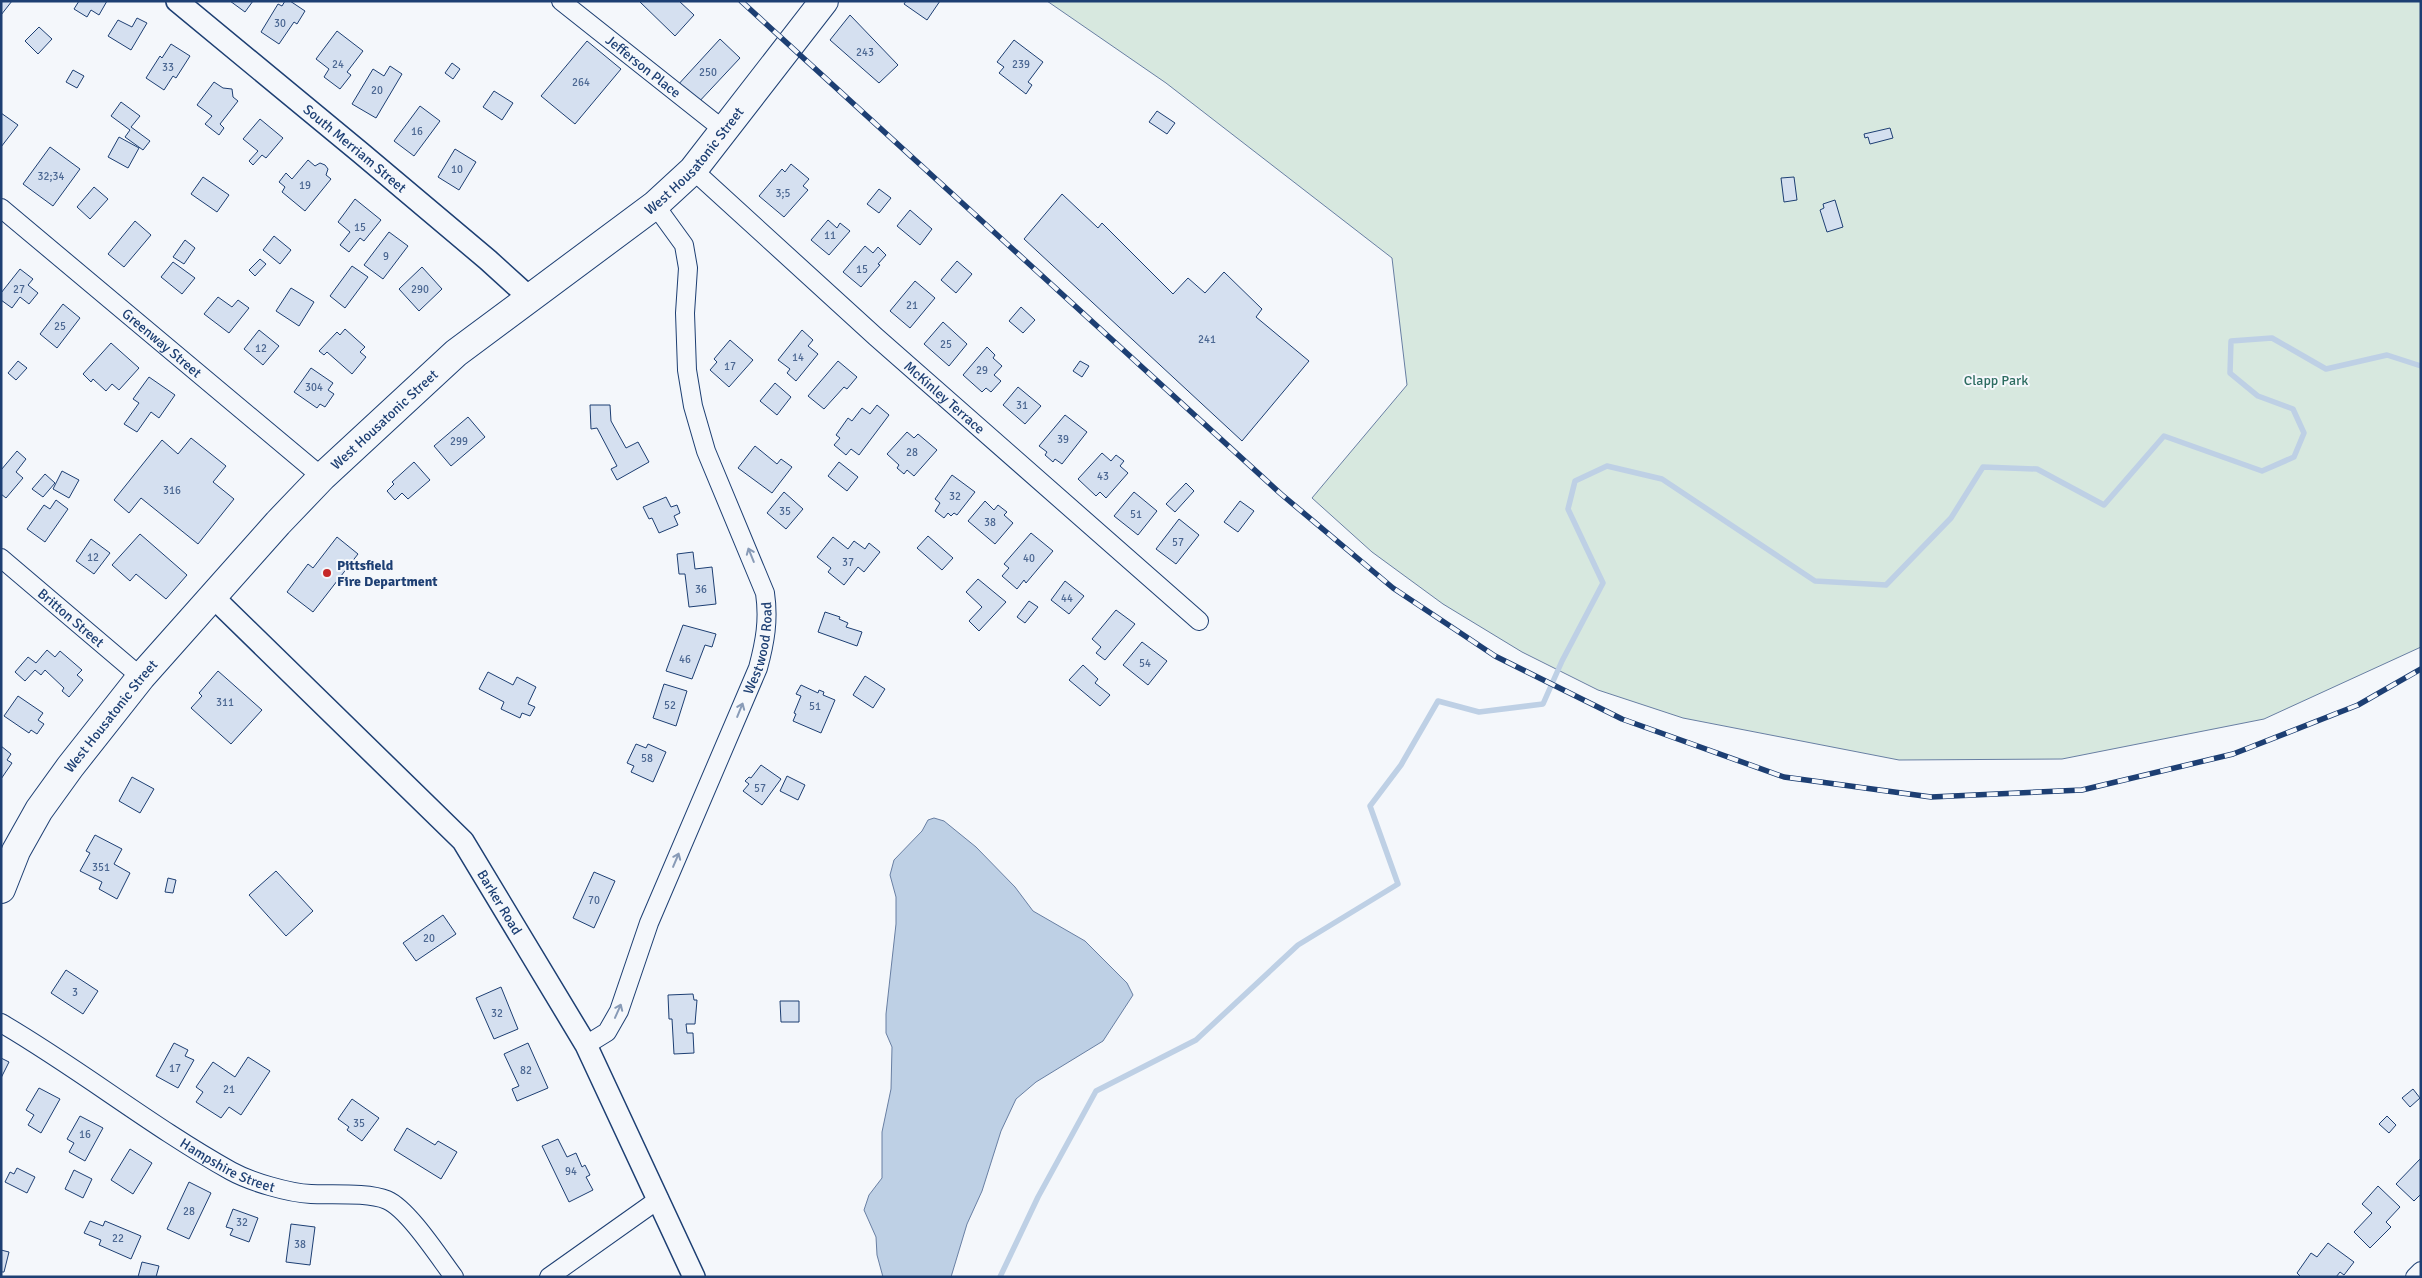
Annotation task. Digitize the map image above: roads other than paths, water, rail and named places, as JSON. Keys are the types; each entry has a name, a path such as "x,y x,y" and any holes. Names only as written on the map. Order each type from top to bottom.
{"highway":[{"name":"West Housatonic Street","path":"1,889 16,851 39,810 70,767 141,677 212,596 322,477 456,353 655,205 693,170 824,1"}],"street":[{"name":"South Merriam Street","path":"177,1 488,260 531,299"},
{"name":"Jefferson Place","path":"561,1 725,131"},
{"name":"McKinley Terrace","path":"693,170 868,330 1199,621"},
{"name":"Westwood Road","path":"586,1045 607,1032 619,1011 649,923 758,668 766,639 768,614 762,584 706,451 693,406 687,370 685,313 688,268 684,245 655,205"},
{"name":"Greenway Street","path":"1,208 322,477"},
{"name":"Britton Street","path":"1,558 141,677"},
{"name":"Barker Road","path":"212,596 463,841 586,1045 694,1277"},
{"name":"Hampshire Street","path":"1,1023 43,1048 191,1147 233,1172 265,1184 308,1194 354,1195 387,1200 406,1215 454,1277"},
{"path":"549,1277 659,1199"},
{"path":"2415,1277 2421,1271"}],"water":[{"path":"934,818 944,821 976,847 1015,887 1033,911 1085,941 1127,983 1133,995 1103,1041 1036,1082 1016,1099 1001,1131 982,1191 967,1224 951,1277 883,1277 877,1255 876,1237 864,1210 869,1195 882,1178 882,1132 891,1089 892,1047 886,1033 886,1014 896,924 896,897 890,875 894,860 922,831 928,820"}],"waterway":[{"path":"1000,1277 1038,1197 1096,1091 1196,1040 1298,945 1398,884 1370,806 1401,765 1438,701 1479,712 1543,704 1562,661 1603,583 1568,509 1575,481 1607,466 1662,479 1815,581 1886,585 1951,518 1983,467 2037,469 2104,505 2164,436 2262,471 2294,457 2304,433 2293,409 2258,396 2230,373 2231,341 2272,338 2326,369 2387,355 2421,366"}],"railway":[{"path":"741,1 1281,494 1393,588 1495,656 1622,719 1784,777 1931,797 2082,790 2233,754 2358,705 2421,669"}],"place":[{"name":"Pittsfield Fire Department","path":"327,573"}],"park label":[{"name":"Clapp Park","path":"1996,380"}]}
